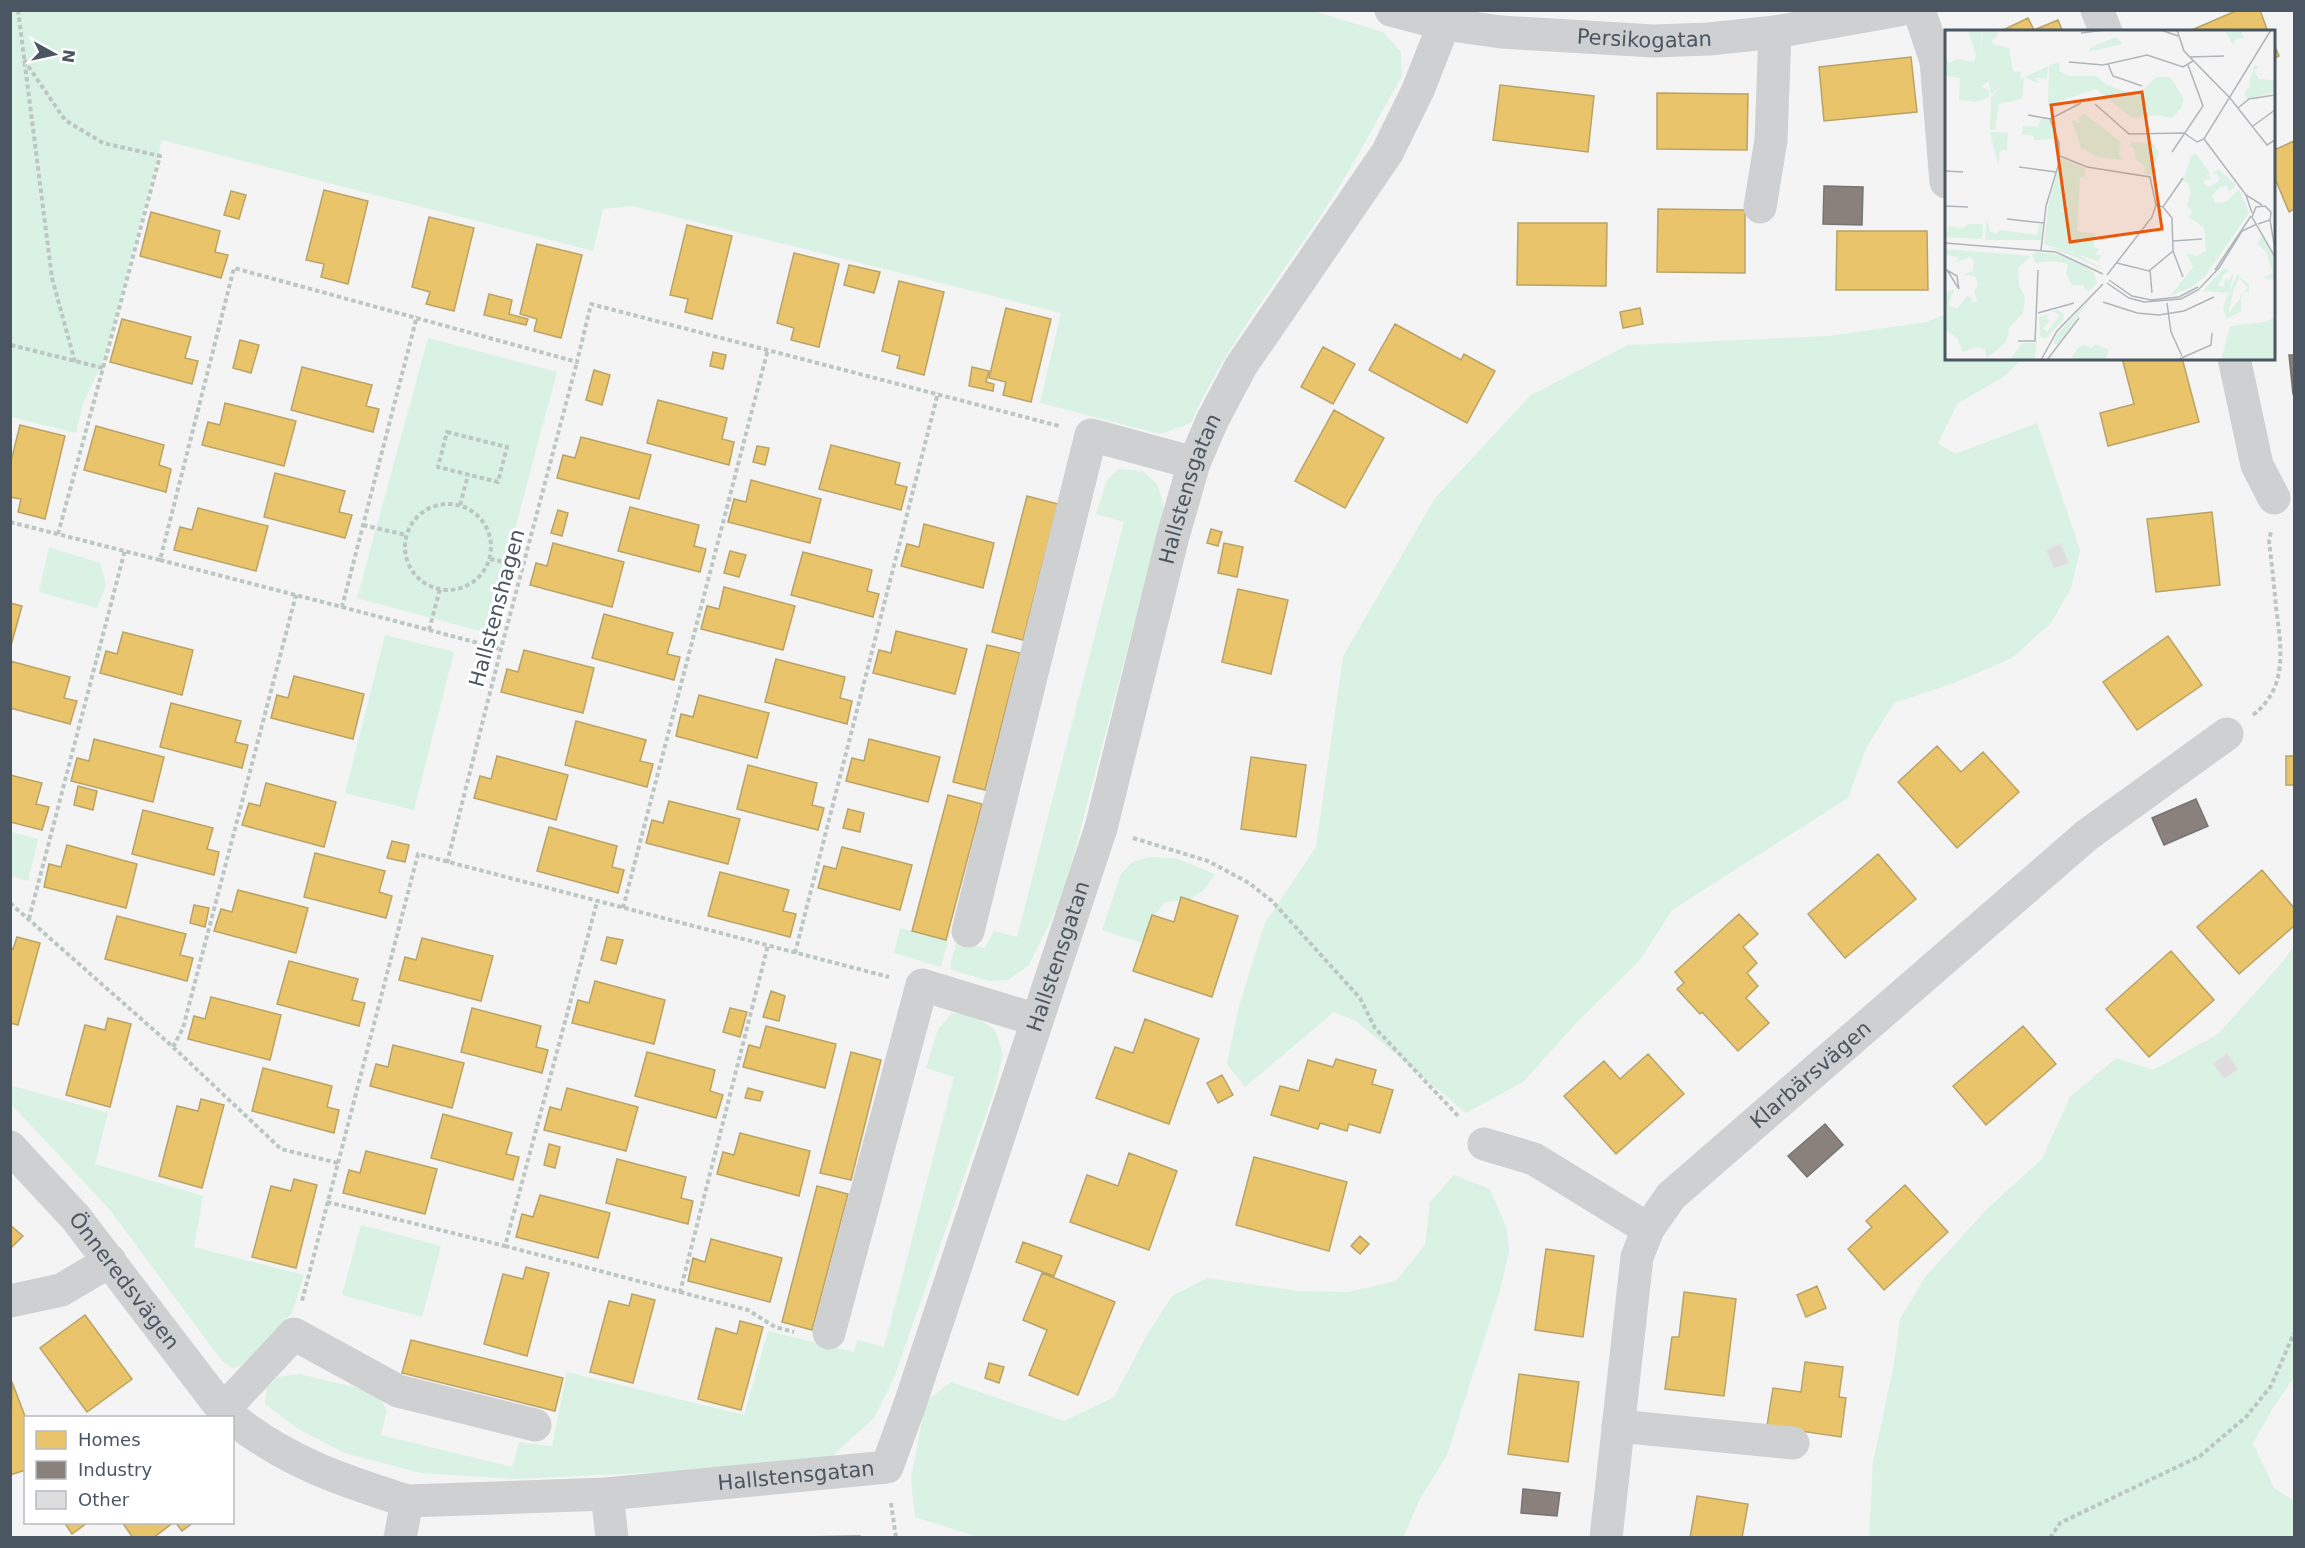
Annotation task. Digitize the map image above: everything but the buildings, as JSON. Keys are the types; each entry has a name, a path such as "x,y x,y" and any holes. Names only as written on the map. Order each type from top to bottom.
{"street":[{"name":"Persikogatan","path":"1391,10 1444,24 1501,32 1654,41 1709,39 1775,32 1899,10"},
{"path":"1919,10 1936,61 1945,160"},
{"path":"2097,10 2105,30"},
{"name":"Hallstensgatan","path":"407,1501 607,1494 887,1467 910,1404 1101,828 1172,540 1194,463 1212,421 1241,366 1387,153 1418,90 1444,24"},
{"path":"1760,207 1771,140 1775,32"},
{"path":"2234,360 2257,465 2274,498"},
{"path":"968,931 1091,435 1194,463"},
{"name":"Klarbärsvägen","path":"1606,1538 1637,1257 1648,1228 1671,1196 2087,835 2228,734"},
{"path":"829,1333 922,985 1037,1020"},
{"path":"1484,1144 1534,1159 1648,1228"},
{"name":"Önneredsvägen","path":"10,1147 76,1218 229,1415"},
{"path":"10,1301 61,1290 110,1262"},
{"path":"229,1415 294,1334 398,1391 535,1425"},
{"name":"Önneredsvägen","path":"234,1419 260,1440 304,1464 355,1485 407,1501"},
{"path":"1618,1426 1793,1443"},
{"path":"607,1494 612,1538"},
{"path":"400,1538 407,1501"}],"path":[{"path":"18,10 52,278 75,362"},
{"path":"24,60 65,120 103,143 160,156 57,534"},
{"path":"160,560 234,268 417,316 577,362"},
{"name":"Hallstenshagen","path":"447,862 591,304 768,349"},
{"path":"342,607 417,316"},
{"path":"11,345 103,368"},
{"path":"623,908 768,349 1091,435"},
{"path":"795,953 938,393"},
{"path":"447,432 507,447 498,482 468,475 438,467 447,432"},
{"path":"460,505 468,475"},
{"path":"2228,734 2266,704 2279,674 2282,658 2269,542 2274,498"},
{"path":"442,504 460,505 476,514 484,523 491,541 489,559 485,570 472,583 455,590 440,589 425,583 412,570 407,560 405,547 407,535 416,519 430,508 442,504"},
{"path":"10,522 501,649"},
{"path":"363,525 407,535"},
{"path":"29,919 125,550"},
{"path":"489,559 523,567"},
{"path":"429,630 440,589"},
{"path":"173,1047 183,1028 296,595"},
{"path":"1101,828 1208,861 1249,883 1272,901 1360,998 1375,1028 1484,1144"},
{"path":"294,1334 418,854 922,985"},
{"path":"505,1246 597,902"},
{"path":"10,903 173,1047 281,1149 338,1163"},
{"path":"680,1292 768,945"},
{"path":"327,1202 748,1310 775,1327 819,1338 829,1333"},
{"path":"2050,1538 2060,1523 2200,1456 2246,1417 2271,1386 2295,1333"}],"green space":[{"path":"1310,10 1383,32 1401,52 1402,76 1337,190 1220,366 1191,423 1160,434 1040,403 1061,313 632,206 603,209 593,251 162,140 104,359 83,403 76,433 11,417 11,11"},
{"path":"1945,314 1945,360 2021,360 2005,376 1958,403 1938,443 1955,454 2037,423 2080,550 2071,588 2051,623 2012,658 1954,683 1894,703 1866,748 1848,798 1672,910 1640,960 1576,1023 1523,1082 1466,1113 1356,1021 1334,1012 1245,1087 1227,1064 1239,1006 1265,923 1316,847 1343,656 1435,498 1531,395 1628,345 1829,336 1927,322"},
{"path":"428,338 557,372 487,633 357,598"},
{"path":"1118,469 1143,471 1158,485 1164,509 1063,896 1029,965 1008,980 990,981 951,970 956,943 959,941 985,948 994,931 1017,937 1124,522 1096,514 1107,480"},
{"path":"49,547 100,563 106,585 97,608 39,592"},
{"path":"385,635 454,652 414,810 345,793"},
{"path":"11,832 38,839 28,881 11,876"},
{"path":"1149,857 1175,858 1215,874 1203,891 1188,900 1165,902 1154,916 1152,915 1142,943 1102,930 1121,874 1131,863"},
{"path":"900,928 948,940 941,967 894,953"},
{"path":"2294,946 2294,1377 2253,1443 2274,1488 2294,1501 2294,1537 1869,1538 1873,1462 1894,1364 1900,1319 1925,1277 1988,1208 2042,1159 2070,1097 2116,1058 2153,1070 2218,1034 2280,965"},
{"path":"952,1013 975,1016 995,1030 1003,1054 994,1091 894,1378 874,1418 830,1458 776,1467 513,1479 421,1473 345,1453 298,1429 265,1404 267,1387 278,1377 299,1374 375,1392 387,1410 381,1435 512,1467 519,1442 552,1446 567,1372 744,1415 768,1331 854,1352 858,1340 884,1347 954,1077 926,1068 938,1029"},
{"path":"10,1085 108,1113 95,1164 203,1196 194,1247 304,1275 292,1313 241,1366 232,1368 222,1361 110,1210 11,1104"},
{"path":"1454,1175 1490,1189 1507,1229 1509,1252 1500,1290 1447,1455 1421,1497 1403,1537 978,1537 915,1517 911,1478 926,1401 951,1382 1064,1421 1114,1397 1147,1335 1172,1296 1207,1278 1299,1291 1348,1292 1396,1281 1425,1245 1430,1202"},
{"path":"361,1225 441,1246 422,1317 342,1295"}]}
